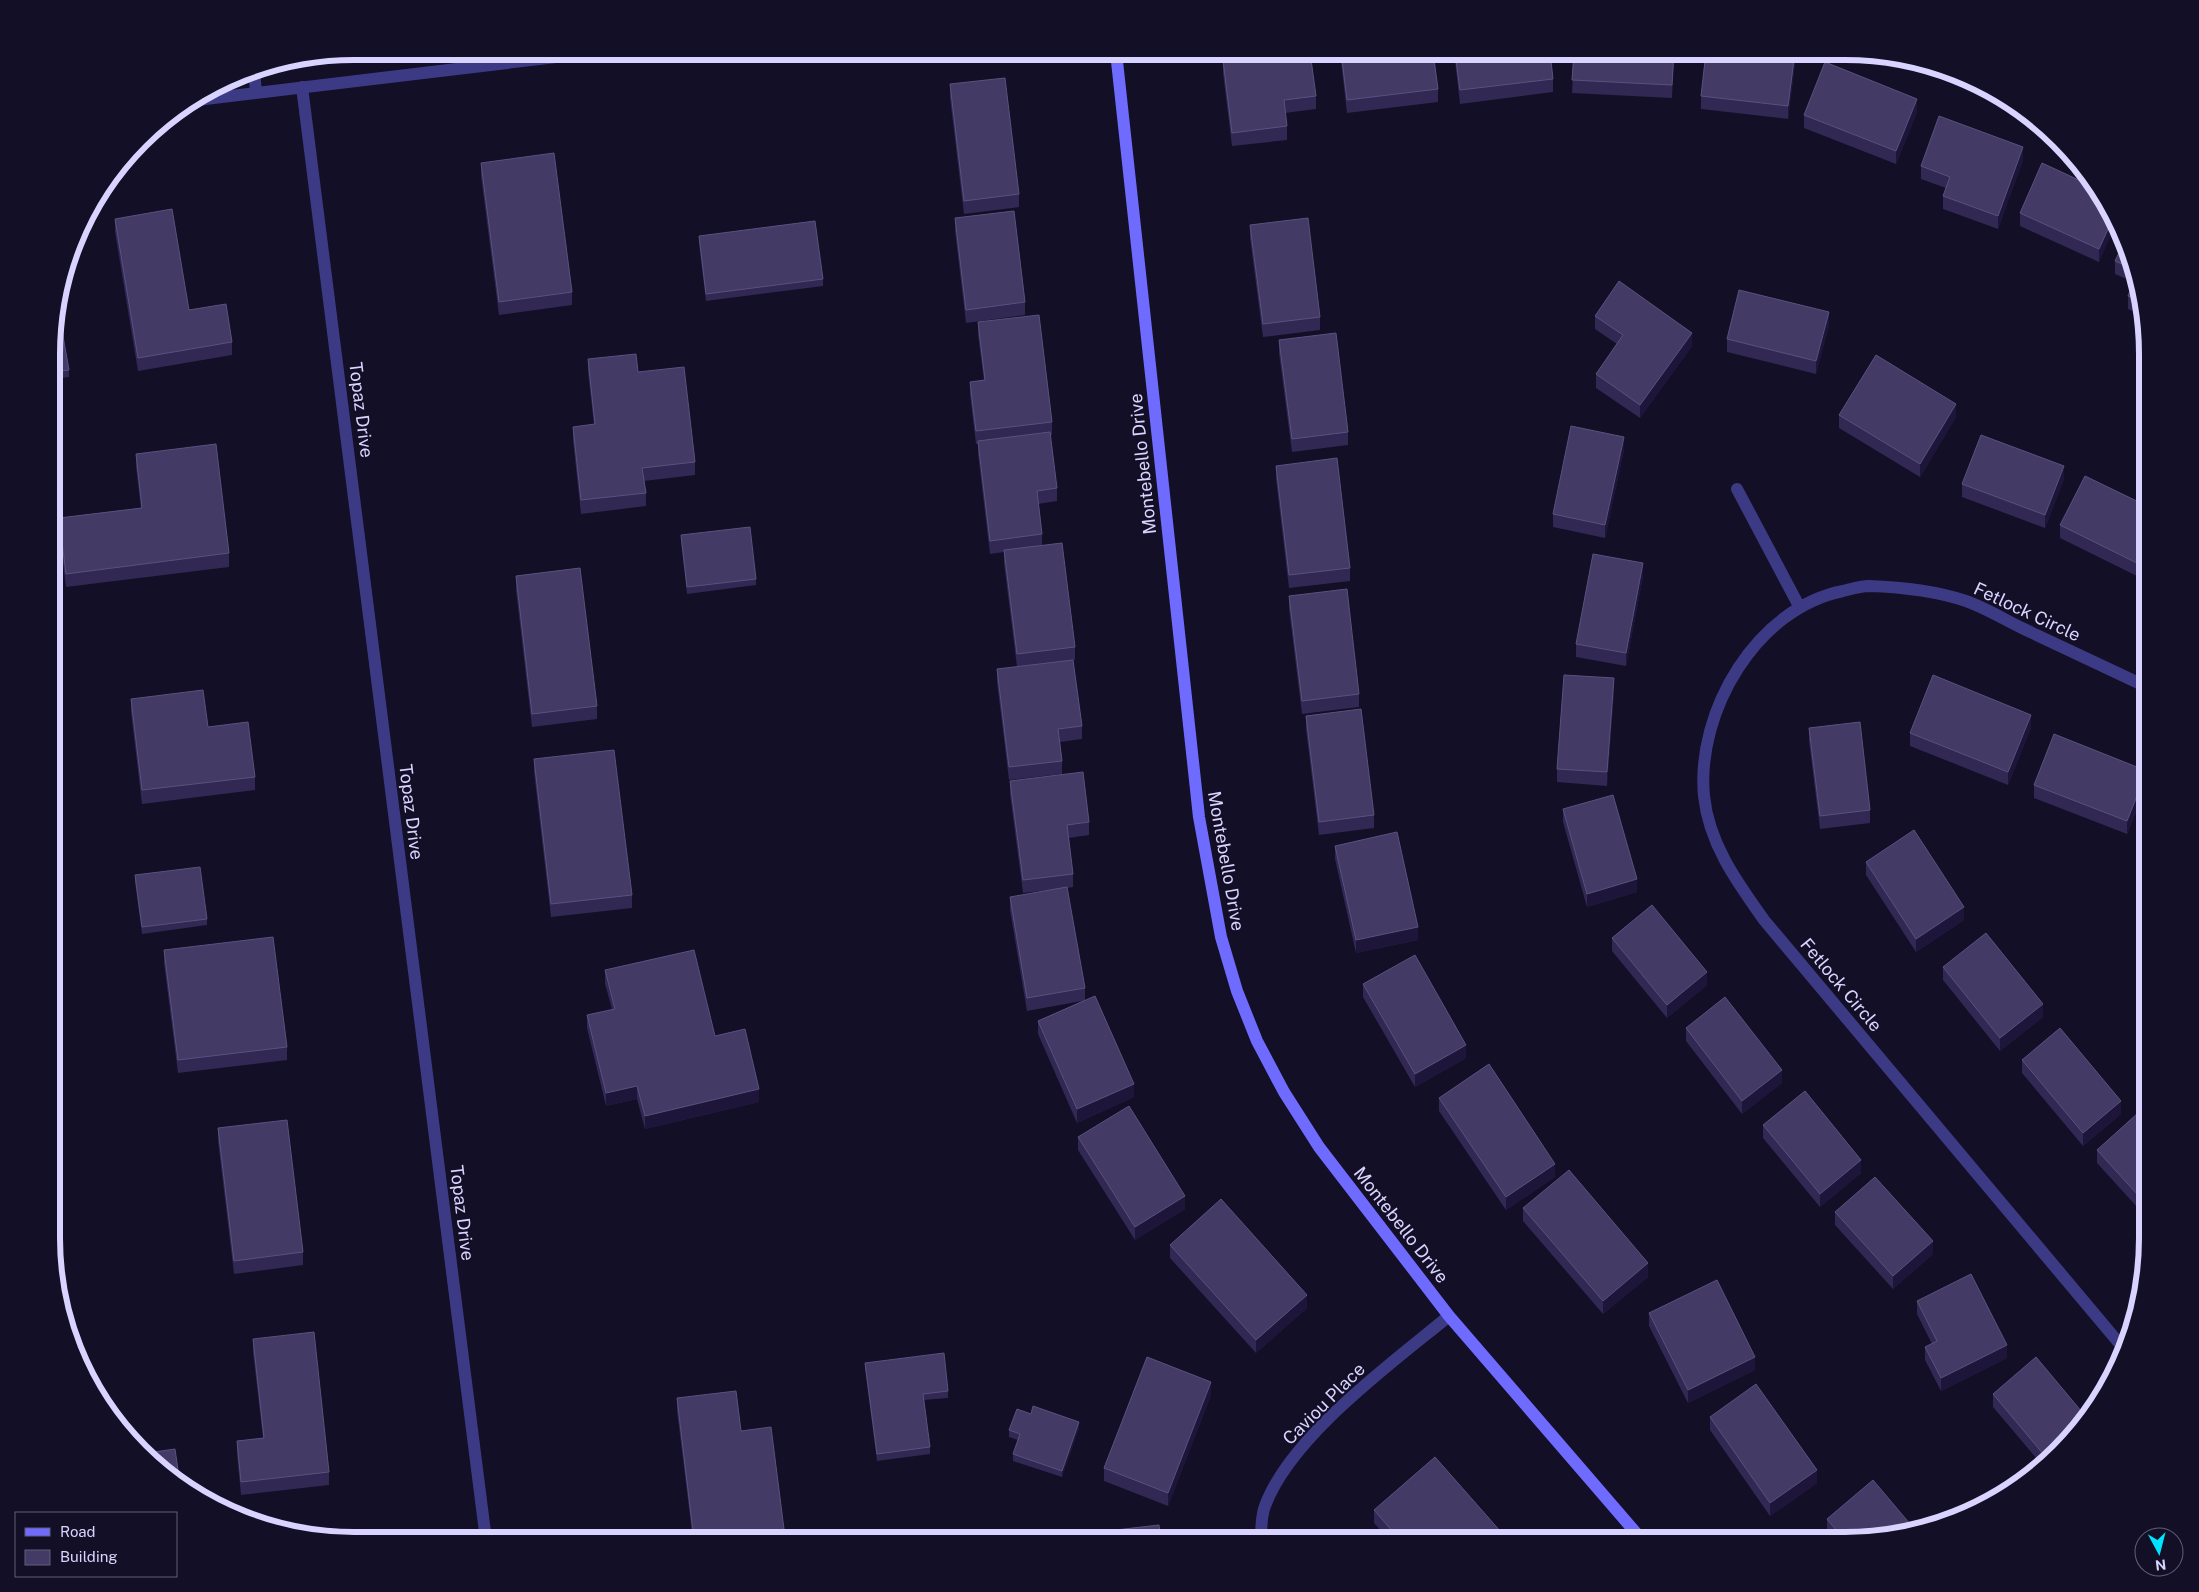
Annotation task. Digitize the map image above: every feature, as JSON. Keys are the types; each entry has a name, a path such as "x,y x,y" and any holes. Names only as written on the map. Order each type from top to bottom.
{"street":[{"path":"208,99 530,60"},
{"name":"Montebello Drive","path":"1117,60 1199,817 1221,937 1237,991 1256,1041 1284,1092 1319,1147 1449,1316 1635,1532"},
{"path":"255,78 256,92"},
{"name":"Topaz Drive","path":"302,87 485,1532"},
{"path":"1737,488 1799,606"},
{"name":"Fetlock Circle","path":"2119,1343 1764,920 1735,880 1715,842 1704,796 1705,753 1720,701 1741,663 1759,642 1799,606 1830,594 1866,586 1912,589 1966,601 2139,683"},
{"name":"Caviou Place","path":"1262,1532 1264,1508 1278,1478 1311,1437 1349,1400 1449,1316"}],"building":[{"path":"1223,60 1311,60 1316,96 1284,100 1287,126 1232,133"},
{"path":"1342,60 1434,60 1438,89 1347,100"},
{"path":"1456,60 1551,60 1553,79 1460,90"},
{"path":"1573,60 1674,60 1672,85 1572,80"},
{"path":"1705,60 1794,60 1788,106 1701,96"},
{"path":"1825,62 1917,99 1896,151 1804,115"},
{"path":"1005,78 1019,194 964,201 950,84"},
{"path":"1939,116 2023,147 1998,216 1943,196 1950,177 1921,166"},
{"path":"554,153 572,292 499,302 481,163"},
{"path":"2042,163 2083,182 2110,226 2099,249 2020,213"},
{"path":"172,209 189,310 226,304 232,342 138,358 115,219"},
{"path":"1014,211 1025,302 966,310 955,218"},
{"path":"1308,218 1320,317 1263,324 1250,225"},
{"path":"815,221 823,279 706,294 699,236"},
{"path":"2120,251 2125,265 2115,261"},
{"path":"1619,281 1692,333 1640,405 1596,374 1623,335 1595,316"},
{"path":"2131,288 2133,298 2128,296"},
{"path":"1739,290 1829,312 1816,361 1727,339"},
{"path":"1039,315 1052,422 976,431 970,382 985,380 978,322"},
{"path":"62,329 69,370 60,371"},
{"path":"1336,333 1348,432 1292,439 1279,340"},
{"path":"636,354 638,372 684,367 695,462 642,468 646,493 581,500 573,427 595,424 588,359"},
{"path":"1876,355 1956,404 1920,464 1839,415"},
{"path":"1571,426 1624,437 1605,525 1553,514"},
{"path":"1050,432 1057,488 1037,491 1042,534 990,541 978,441"},
{"path":"1981,435 2064,466 2045,515 1962,484"},
{"path":"216,444 229,553 66,574 60,518 142,508 136,454"},
{"path":"1337,458 1350,568 1289,575 1276,466"},
{"path":"2085,476 2139,502 2139,564 2060,525"},
{"path":"750,527 756,579 687,587 681,535"},
{"path":"1062,543 1075,647 1017,654 1004,550"},
{"path":"1593,554 1643,563 1626,653 1576,644"},
{"path":"580,568 597,706 532,714 516,576"},
{"path":"1347,589 1359,694 1302,701 1289,596"},
{"path":"1073,660 1082,726 1058,729 1062,761 1009,767 997,669"},
{"path":"1564,675 1614,678 1607,772 1557,769"},
{"path":"1933,675 2031,715 2008,772 1910,733"},
{"path":"203,690 208,727 248,722 255,777 142,790 131,699"},
{"path":"1361,709 1374,815 1319,822 1306,716"},
{"path":"1860,722 1870,810 1820,816 1809,728"},
{"path":"2054,734 2139,768 2139,791 2127,821 2034,785"},
{"path":"614,750 632,895 551,904 534,759"},
{"path":"1083,772 1089,822 1067,825 1073,874 1023,880 1010,781"},
{"path":"1613,795 1637,879 1587,894 1563,809"},
{"path":"1914,830 1964,907 1916,939 1866,862"},
{"path":"1397,832 1418,927 1356,940 1335,846"},
{"path":"200,867 207,919 142,927 135,875"},
{"path":"1067,887 1085,988 1027,998 1010,897"},
{"path":"1652,905 1707,972 1667,1005 1612,938"},
{"path":"1986,933 2043,1004 2000,1038 1943,967"},
{"path":"273,937 287,1047 178,1060 164,950"},
{"path":"694,950 715,1036 745,1029 759,1089 645,1116 637,1086 606,1093 587,1015 615,1009 605,970"},
{"path":"1415,955 1466,1045 1415,1074 1363,984"},
{"path":"1095,996 1134,1084 1077,1109 1038,1021"},
{"path":"1725,997 1782,1070 1742,1101 1686,1028"},
{"path":"2060,1028 2121,1101 2083,1133 2022,1060"},
{"path":"1489,1064 1555,1164 1506,1197 1439,1098"},
{"path":"1805,1091 1861,1160 1820,1194 1763,1125"},
{"path":"1129,1106 1185,1196 1135,1227 1078,1137"},
{"path":"2138,1113 2139,1196 2097,1150"},
{"path":"287,1120 303,1252 234,1261 218,1128"},
{"path":"1569,1170 1648,1263 1603,1301 1523,1208"},
{"path":"1875,1177 1933,1241 1893,1276 1835,1212"},
{"path":"1221,1199 1307,1295 1256,1340 1170,1245"},
{"path":"1971,1274 2007,1345 1941,1378 1925,1347 1937,1341 1917,1301"},
{"path":"1717,1280 1755,1357 1688,1390 1649,1313"},
{"path":"314,1332 329,1472 241,1482 237,1441 264,1438 253,1339"},
{"path":"944,1353 948,1391 923,1394 930,1447 877,1454 865,1363"},
{"path":"1147,1357 1211,1382 1168,1493 1104,1468"},
{"path":"2036,1357 2082,1412 2066,1432 2044,1455 1993,1394"},
{"path":"1756,1384 1817,1470 1770,1503 1710,1417"},
{"path":"736,1391 741,1431 771,1427 784,1529 759,1532 693,1532 677,1398"},
{"path":"1033,1406 1079,1422 1062,1471 1013,1454 1020,1434 1009,1430 1017,1409 1031,1414"},
{"path":"175,1449 178,1473 160,1459 153,1452"},
{"path":"1435,1457 1501,1532 1393,1532 1374,1510"},
{"path":"1873,1480 1910,1524 1883,1529 1838,1532 1827,1519"},
{"path":"1159,1525 1160,1532 1098,1532"}]}
